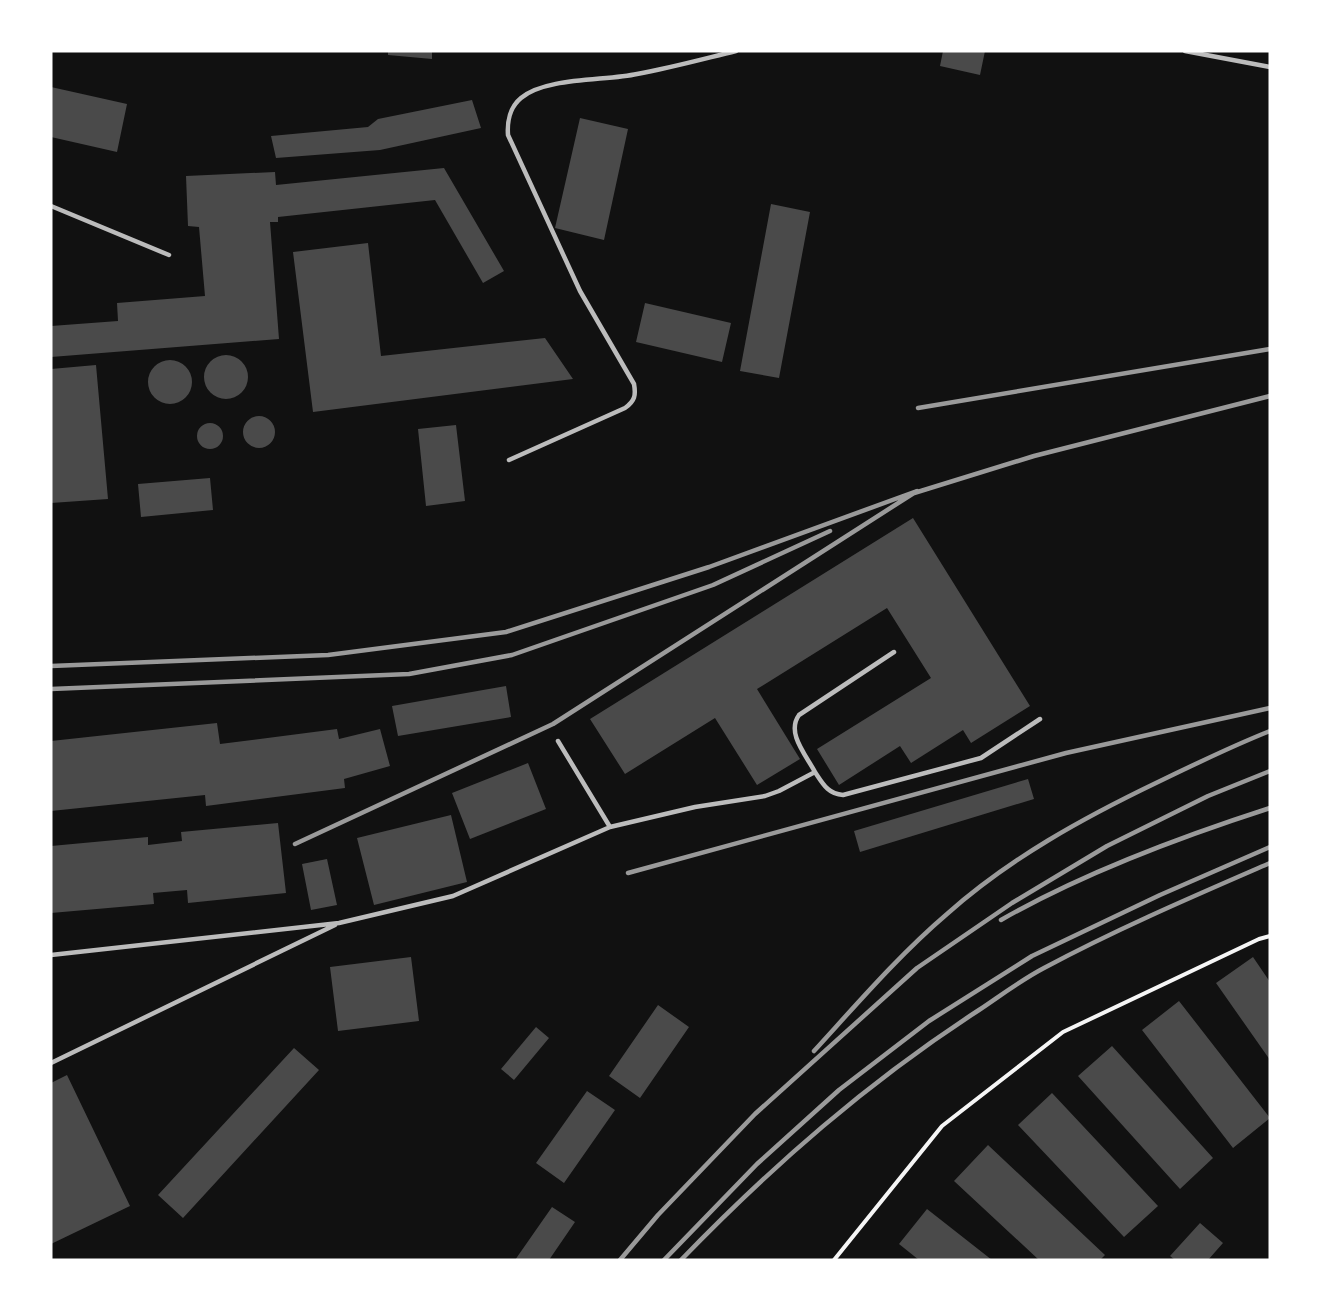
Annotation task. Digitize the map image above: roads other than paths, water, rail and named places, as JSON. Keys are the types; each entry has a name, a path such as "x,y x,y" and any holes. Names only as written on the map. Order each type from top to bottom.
{"lane":[{"path":"508,459 625,408 634,400 636,392 634,384 580,291 508,135 509,117 513,108 520,98 549,85 635,75 736,51"},
{"path":"1185,51 1270,67"},
{"path":"51,206 169,255"},
{"path":"894,652 799,715 794,722 796,738 815,772 828,791 833,794 843,795 981,758 1040,719"},
{"path":"558,741 610,828"},
{"path":"51,955 339,923 453,896 610,828 695,807 765,796 815,772"},
{"path":"51,1063 339,923"}],"railway":[{"path":"918,408 1270,349"},
{"path":"911,494 1034,456 1270,396"},
{"path":"51,666 328,655 506,632 709,567 917,491 553,724 295,844"},
{"path":"51,689 409,674 512,655 713,585 830,531"},
{"path":"628,873 1066,753 1270,708"},
{"path":"814,1051 912,946 947,914 996,875 1048,840 1102,810 1270,731"},
{"path":"620,1260 658,1215 755,1114 917,968 1012,903 1107,846 1208,796 1270,771"},
{"path":"1001,920 1065,887 1133,857 1270,808"},
{"path":"664,1260 757,1164 839,1090 929,1021 1032,956 1160,895 1270,847"},
{"path":"681,1260 751,1191 823,1126 899,1066 1011,988 1099,940 1270,863"}]}
